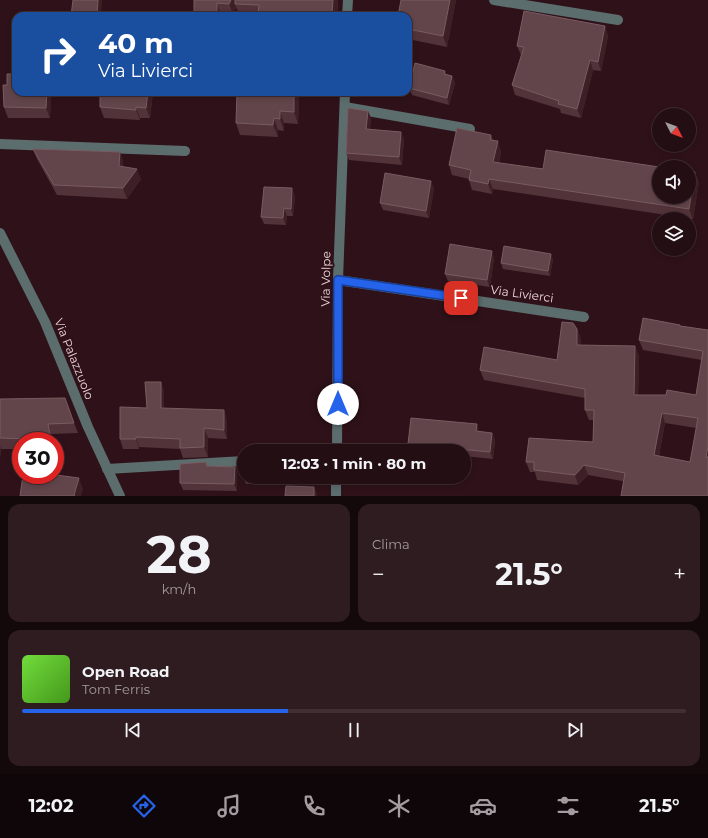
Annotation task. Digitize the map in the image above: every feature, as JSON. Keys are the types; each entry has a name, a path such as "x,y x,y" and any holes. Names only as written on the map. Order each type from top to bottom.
{"street":[{"path":"347,12 348,0"},
{"path":"494,0 618,20"},
{"name":"Via Volpe","path":"337,444 338,280 345,96"},
{"path":"344,107 470,129"},
{"path":"0,144 185,150"},
{"name":"Via Palazzuolo","path":"0,233 45,322 88,427 120,496"},
{"name":"Via Livierci","path":"338,280 584,316"},
{"path":"107,469 237,461"},
{"path":"336,484 336,496"}],"building":[{"path":"73,0 98,0 97,12 72,12"},
{"path":"194,0 231,0 229,4 217,3 217,12 194,12"},
{"path":"235,0 333,0 332,12 258,12 259,5 235,4"},
{"path":"401,0 450,0 443,36 412,30 412,12 399,12"},
{"path":"524,11 605,26 598,62 590,60 577,109 558,104 559,101 512,85 524,47 517,46"},
{"path":"415,63 445,71 444,74 452,76 447,98 412,89 412,76"},
{"path":"7,74 12,74 12,96 47,96 46,108 4,107 3,85 7,85"},
{"path":"100,96 148,96 146,108 136,107 136,110 100,107"},
{"path":"237,96 294,96 294,112 280,111 280,119 274,118 273,125 236,123"},
{"path":"348,108 368,111 366,129 401,132 399,157 346,153"},
{"path":"457,128 491,135 490,140 498,141 493,162 543,169 546,150 652,166 652,203 489,179 488,184 469,180 471,170 449,165"},
{"path":"33,149 120,152 119,166 137,169 123,188 54,185"},
{"path":"385,173 431,181 426,211 380,203"},
{"path":"264,187 292,188 291,209 284,208 283,218 261,217"},
{"path":"656,204 690,204 689,209"},
{"path":"450,244 492,251 487,280 445,274"},
{"path":"504,246 551,254 548,271 501,263"},
{"path":"643,318 708,330 708,447 706,457 708,457 708,496 621,496 625,473 584,465 575,475 534,470 534,462 526,462 529,438 593,442 594,410 585,410 585,389 480,370 484,347 557,360 562,322 573,323 577,329 577,345 635,346 634,395 666,395 667,390 696,395 703,351 639,340","holes":["662,413 698,418 690,462 654,455"]},
{"path":"145,382 161,382 161,408 224,410 224,430 204,428 204,447 180,448 180,439 136,437 136,439 120,439 120,407 147,408"},
{"path":"65,398 74,423 48,424 50,432 12,432 12,438 0,438 0,399"},
{"path":"411,418 477,424 476,431 492,433 490,452 471,450 471,444 408,444"},
{"path":"206,462 206,466 235,467 234,484 180,483 180,464"},
{"path":"64,476 79,478 75,496 20,496 22,484 64,484"},
{"path":"286,486 314,487 314,496 285,496"}],"route":[{"path":"338,404 338,280 461,298"}]}
